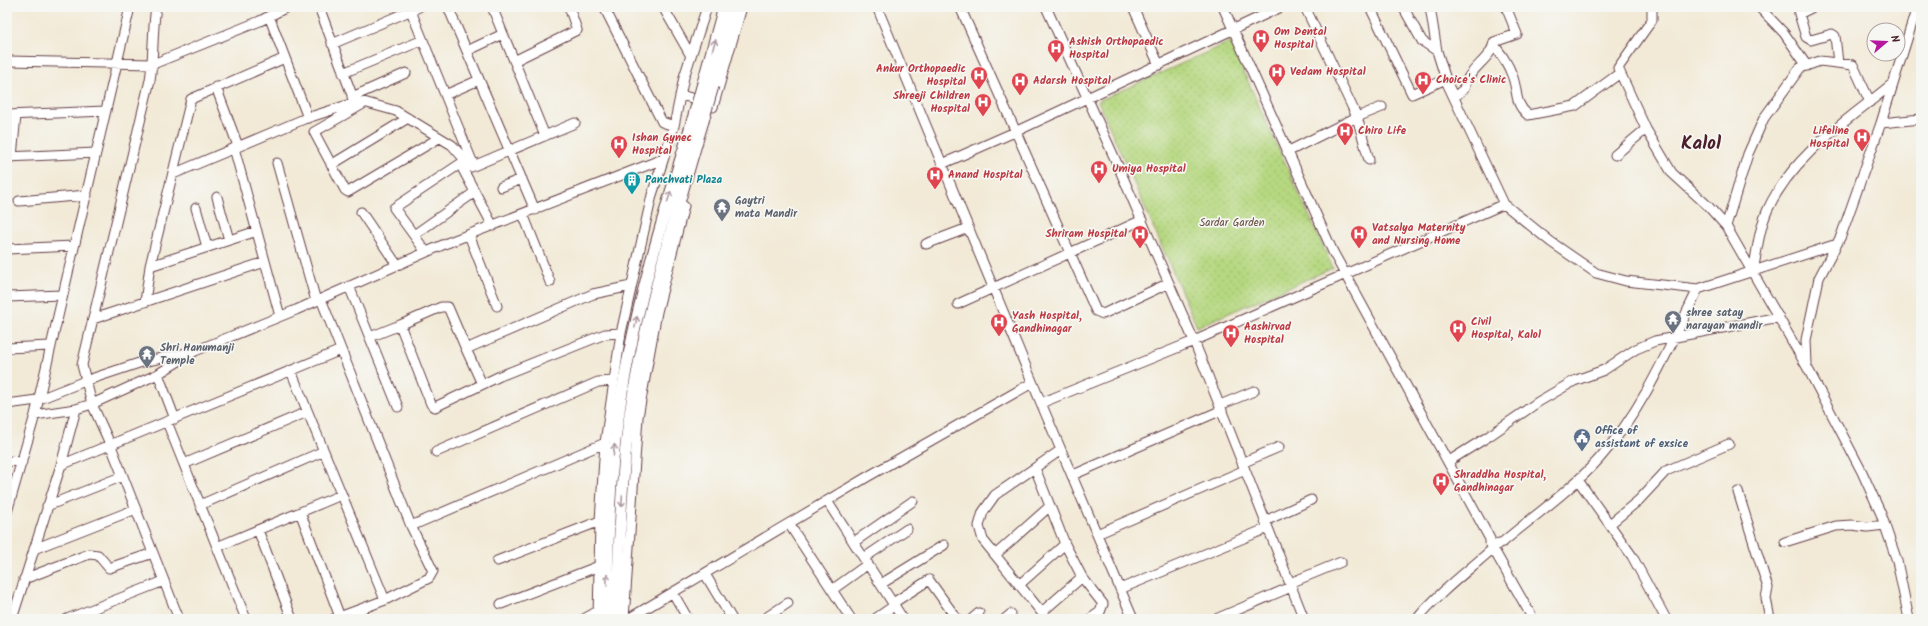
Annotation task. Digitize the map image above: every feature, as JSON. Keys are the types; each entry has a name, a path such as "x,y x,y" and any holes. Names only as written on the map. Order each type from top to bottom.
{"main road":[{"path":"708,84 724,7"},
{"path":"616,619 622,495 630,414 649,311 708,84 734,7"},
{"path":"601,616 617,425 637,313 667,203 698,120"}],"street":[{"path":"7,512 35,415 37,400 118,64 130,7"},
{"path":"156,7 152,44 152,64 82,365 92,404 111,446 179,619"},
{"path":"7,61 152,64 269,16 287,7"},
{"path":"319,7 354,100"},
{"path":"448,7 535,210"},
{"path":"492,7 545,136"},
{"path":"514,61 577,30 569,7"},
{"path":"615,7 605,9 662,122 674,126"},
{"path":"663,7 690,56"},
{"path":"584,619 601,616 599,566 600,521 605,443 621,333 651,201 674,126 690,56 707,7"},
{"path":"624,619 638,417 657,312 683,209 742,7"},
{"path":"877,7 1032,383 1073,475 1133,619"},
{"path":"960,7 1017,131 1096,311 1099,314 1103,314 1169,283"},
{"path":"1046,7 1142,220 1194,341 1304,619"},
{"path":"1133,7 1159,65"},
{"path":"1223,7 1333,252 1539,619"},
{"path":"942,164 1017,131 1281,7"},
{"path":"1305,7 1357,117 1369,160"},
{"path":"1370,7 1412,94 1446,79"},
{"path":"1403,7 1422,41 1437,51"},
{"path":"1430,7 1437,51 1446,79 1504,204 1513,213 1551,242 1596,273 1626,282 1698,289 1837,244"},
{"path":"1454,97 1464,89 1465,81 1494,45 1494,42 1517,34 1506,7"},
{"path":"1652,7 1652,20 1618,68 1620,73 1646,129 1672,173 1708,206 1726,226 1807,367 1862,472 1885,524 1897,561 1909,619"},
{"path":"1759,7 1784,33 1806,66"},
{"path":"1813,7 1799,14 1806,37 1811,40 1832,34 1835,36 1838,63"},
{"path":"1807,367 1806,340 1819,278 1837,244 1881,123 1916,7"},
{"path":"332,44 415,9 422,40 474,166"},
{"path":"269,16 308,118"},
{"path":"467,51 503,34"},
{"path":"343,73 422,40"},
{"path":"1494,45 1504,58 1513,75 1520,107 1528,115 1575,106 1620,73"},
{"path":"145,302 150,266 191,99 285,58"},
{"path":"1726,226 1748,154 1764,118 1800,68 1820,61 1853,65 1870,102"},
{"path":"173,174 354,100 406,73"},
{"path":"445,95 479,80"},
{"path":"1753,272 1760,234 1768,209 1792,171 1831,133 1892,84"},
{"path":"216,87 236,147 280,316"},
{"path":"680,95 714,104"},
{"path":"354,100 396,111 452,145 471,167 575,123"},
{"path":"366,103 314,132 345,190 348,192 439,138"},
{"path":"1287,152 1357,117 1382,107"},
{"path":"96,153 9,157 11,115 106,111"},
{"path":"331,165 408,118"},
{"path":"1881,123 1921,119"},
{"path":"1615,155 1646,129"},
{"path":"35,415 76,409 92,404 158,374 195,351 318,300 426,252 663,159"},
{"path":"277,163 318,300 341,350 411,526 433,571 432,575 430,578 385,600 337,618 300,512"},
{"path":"426,252 394,208 460,164 492,226"},
{"path":"501,187 522,179"},
{"path":"414,235 475,192"},
{"path":"19,201 86,194"},
{"path":"217,197 229,240"},
{"path":"1041,403 1194,341 1504,204"},
{"path":"196,208 207,247"},
{"path":"361,212 397,265"},
{"path":"523,214 550,282"},
{"path":"958,304 1142,220"},
{"path":"926,244 968,228"},
{"path":"150,266 257,231"},
{"path":"469,235 497,306"},
{"path":"7,249 74,246"},
{"path":"93,319 265,262"},
{"path":"349,286 398,407"},
{"path":"466,349 593,294 631,286"},
{"path":"1417,619 1430,604 1497,546 1578,480 1599,458 1624,427 1641,401 1698,289"},
{"path":"7,297 62,295"},
{"path":"370,337 441,307 448,307 482,384"},
{"path":"1449,461 1490,436 1538,402 1574,381 1604,370 1636,349 1655,341 1779,317"},
{"path":"400,325 434,406 439,406 482,384 605,334 621,333"},
{"path":"7,348 50,346"},
{"path":"61,465 111,446 341,350"},
{"path":"7,404 37,400 142,362 195,351"},
{"path":"291,371 385,600"},
{"path":"158,374 184,464 246,619"},
{"path":"436,452 598,382 614,381"},
{"path":"628,619 827,501 1032,383"},
{"path":"1073,475 1221,408 1254,391"},
{"path":"12,619 61,465 76,409"},
{"path":"184,464 308,412"},
{"path":"411,526 605,443"},
{"path":"1610,524 1639,500 1666,471 1729,444"},
{"path":"1097,534 1244,466 1279,447"},
{"path":"1061,450 995,495 983,512 979,526 983,540 1045,615 1082,577"},
{"path":"200,505 324,451"},
{"path":"7,461 22,462"},
{"path":"1035,468 1065,544 1082,577 1100,598 1104,606 1090,619"},
{"path":"47,506 123,476"},
{"path":"1578,480 1632,556 1666,619"},
{"path":"1738,492 1768,588 1766,598 1770,619"},
{"path":"217,547 341,495"},
{"path":"1120,589 1267,524 1311,500"},
{"path":"827,501 903,619"},
{"path":"854,542 913,501"},
{"path":"996,555 1050,507"},
{"path":"34,549 136,509"},
{"path":"496,562 600,521"},
{"path":"790,524 850,619"},
{"path":"1785,542 1836,526 1852,525 1867,527 1885,524"},
{"path":"832,590 907,529"},
{"path":"258,530 292,619"},
{"path":"1019,585 1065,544"},
{"path":"881,584 944,545"},
{"path":"1425,619 1497,546"},
{"path":"1497,546 1533,619"},
{"path":"24,579 89,554 95,553 98,555 109,568 153,553"},
{"path":"1216,619 1341,562"},
{"path":"501,604 599,566"},
{"path":"705,574 732,619"},
{"path":"875,619 929,580 957,619"},
{"path":"67,619 164,581"},
{"path":"673,593 688,619"},
{"path":"764,619 788,603"}],"green space":[{"name":"Sardar Garden","path":"1230,42 1333,268 1197,327 1098,101"}],"place":[{"name":"Om Dental Hospital","path":"1261,53"},
{"name":"Ashish Orthopaedic Hospital","path":"1056,63"},
{"name":"Vedam Hospital","path":"1277,87"},
{"name":"Ankur Orthopaedic Hospital","path":"979,90"},
{"name":"Choice's Clinic","path":"1423,95"},
{"name":"Adarsh Hospital","path":"1020,96"},
{"name":"Shreeji Children Hospital","path":"983,117"},
{"name":"Chiro Life","path":"1345,146"},
{"name":"Lifeline Hospital","path":"1862,152"},
{"name":"Ishan Gynec Hospital","path":"619,159"},
{"name":"Umiya Hospital","path":"1099,184"},
{"name":"Anand Hospital","path":"935,190"},
{"name":"Panchvati Plaza","path":"632,195"},
{"name":"Gaytri mata Mandir","path":"722,222"},
{"name":"Shriram Hospital","path":"1140,249"},
{"name":"Vatsalya Maternity and Nursing Home","path":"1359,249"},
{"name":"shree satay narayan mandir","path":"1673,334"},
{"name":"Yash Hospital, Gandhinagar","path":"999,337"},
{"name":"Civil Hospital, Kalol","path":"1458,343"},
{"name":"Aashirvad Hospital","path":"1231,348"},
{"name":"Shri Hanumanji Temple","path":"147,369"},
{"name":"Office of assistant of exsice","path":"1582,452"},
{"name":"Shraddha Hospital, Gandhinagar","path":"1441,496"}],"district":[{"name":"Kalol","path":"1701,144"}]}
